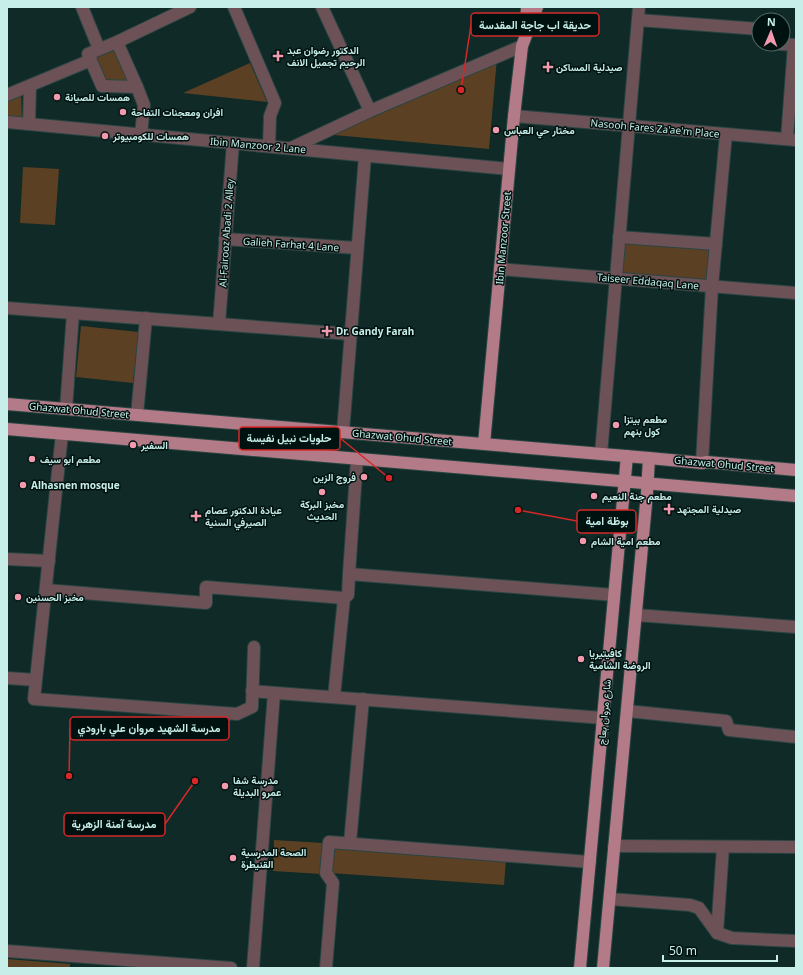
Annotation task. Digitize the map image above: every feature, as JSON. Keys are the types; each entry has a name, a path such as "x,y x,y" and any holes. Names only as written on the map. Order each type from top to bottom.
{"main road":[{"name":"Ibin Manzoor Street","path":"526,34 527,7"},
{"name":"Ibin Manzoor Street","path":"484,444 514,116 522,46 537,7"},
{"name":"Ghazwat Ohud Street","path":"7,404 796,470"},
{"path":"7,429 796,496"},
{"name":"شارع مروان بعاج","path":"580,968 626,456"},
{"path":"603,968 636,616 649,458"}],"street":[{"path":"82,7 99,49"},
{"path":"136,88 102,86 88,54 117,42 190,7"},
{"path":"234,7 275,103 270,116 269,146"},
{"path":"322,7 370,111"},
{"path":"601,454 639,7"},
{"path":"638,20 751,27"},
{"path":"117,42 144,105 141,134"},
{"path":"791,45 794,45 791,140"},
{"path":"290,148 370,111 522,46"},
{"path":"7,95 91,60"},
{"path":"29,124 30,86"},
{"name":"Nasooh Fares Za'ae'm Place","path":"514,116 791,140"},
{"name":"Ibin Manzoor 2 Lane","path":"7,122 509,169"},
{"path":"702,463 712,286 726,134"},
{"name":"Al-Fairooz Abadi 2 Alley","path":"219,324 233,143"},
{"path":"342,432 365,156"},
{"path":"619,237 716,244"},
{"name":"Galieh Farhat 4 Lane","path":"225,240 357,248"},
{"name":"Taiseer Eddaqaq Lane","path":"500,269 796,293"},
{"path":"7,308 350,334"},
{"path":"66,408 73,313"},
{"path":"137,415 146,318"},
{"path":"62,434 34,699 237,714 252,707 254,647"},
{"path":"334,697 344,598 348,595 357,459"},
{"path":"7,559 49,561"},
{"path":"349,574 614,595"},
{"path":"46,590 206,603 206,587 344,598"},
{"path":"636,616 796,627"},
{"path":"7,678 36,680"},
{"path":"252,691 603,718"},
{"path":"252,968 274,693"},
{"path":"350,843 363,700"},
{"path":"627,711 726,721 728,730 796,737"},
{"path":"326,968 333,883 326,873 329,842 590,862"},
{"path":"614,846 796,847"},
{"path":"717,933 722,847"},
{"path":"610,899 690,905 699,908 717,933 732,938 796,940"},
{"path":"7,951 76,962 232,968"}],"shaded area":[{"path":"116,44 132,83 103,82 92,54"},
{"path":"497,58 489,149 334,135"},
{"path":"250,63 267,102 183,93"},
{"path":"21,91 22,122 7,120 7,98"},
{"path":"23,167 59,169 55,225 20,223"},
{"path":"619,237 716,244 712,286 616,278"},
{"path":"81,326 139,332 133,383 76,377"},
{"path":"274,840 323,843 321,874 273,871"},
{"path":"332,847 506,859 504,885 330,873"},
{"path":"7,959 70,964 70,968 7,968"}],"place":[{"name":"الدكتور رضوان عبد الرحيم تجميل الانف","path":"278,56"},
{"name":"صيدلية المساكن","path":"548,67"},
{"name":"حديقة اب جاجة المقدسة","path":"461,90"},
{"name":"همسات للصيانة","path":"57,97"},
{"name":"افران ومعجنات التفاحة","path":"123,112"},
{"name":"مختار حي العباس","path":"496,130"},
{"name":"همسات للكومبيوتر","path":"105,136"},
{"name":"Dr. Gandy Farah","path":"327,331"},
{"name":"مطعم بيتزا كول بنهم","path":"616,425"},
{"name":"السفير","path":"133,445"},
{"name":"مطعم ابو سيف","path":"32,459"},
{"name":"فروج الزين","path":"364,477"},
{"name":"حلويات نبيل نفيسة","path":"389,478"},
{"name":"Alhasnen mosque","path":"23,485"},
{"name":"مخبز البركة الحديث","path":"322,492"},
{"name":"مطعم جنة النعيم","path":"594,496"},
{"name":"صيدلية المجتهد","path":"669,509"},
{"name":"بوظة امية","path":"518,510"},
{"name":"عيادة الدكتور عصام الصيرفي السنية","path":"196,516"},
{"name":"مطعم امية الشام","path":"583,541"},
{"name":"مخبز الحسنين","path":"18,597"},
{"name":"كافيتيريا الروضة الشامية","path":"581,659"},
{"name":"مدرسة الشهيد مروان علي بارودي","path":"69,776"},
{"name":"مدرسة آمنة الزهرية","path":"195,781"},
{"name":"مدرسة شفا عمرو البديلة","path":"225,786"},
{"name":"الصحة المدرسية القنيطرة","path":"233,858"}]}
